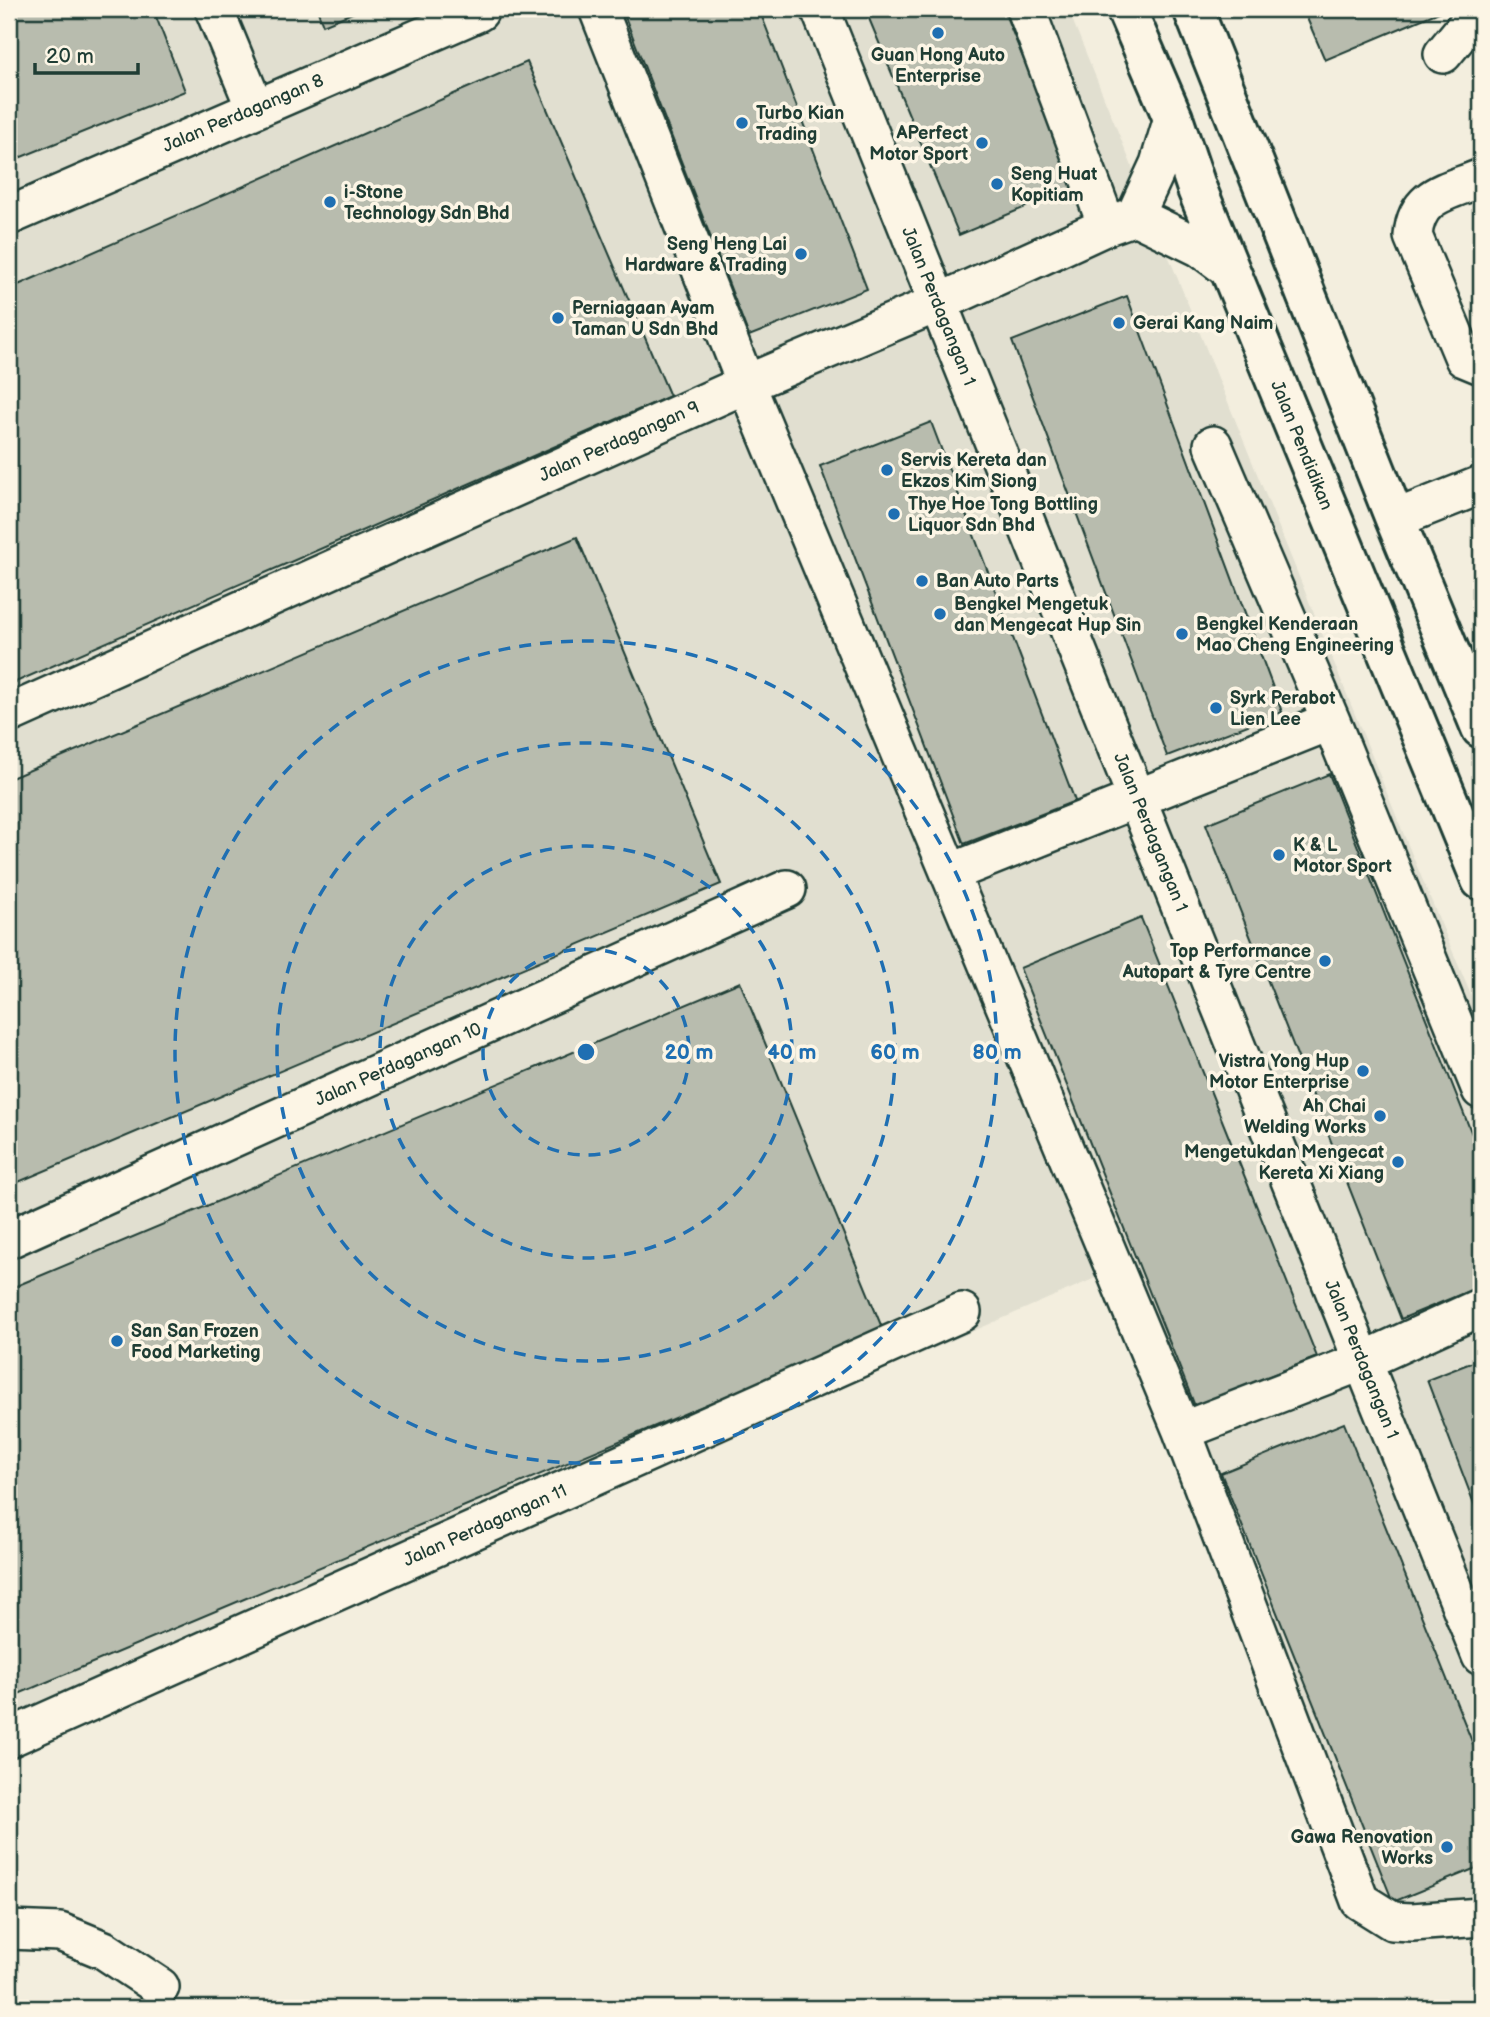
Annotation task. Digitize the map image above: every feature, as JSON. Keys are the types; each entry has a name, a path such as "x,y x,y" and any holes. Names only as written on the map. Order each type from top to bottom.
{"main road":[{"name":"Jalan Pendidikan","path":"1126,9 1173,118 1230,270 1481,880"},
{"path":"1193,9 1395,519 1481,728"}],"street":[{"path":"214,9 255,108"},
{"path":"598,9 746,384 1182,1431 1360,1901 1392,1921 1481,1917"},
{"name":"Jalan Perdagangan 1","path":"820,9 1481,1656"},
{"path":"1026,9 1121,221 1199,247 1230,270"},
{"path":"1443,54 1481,10"},
{"name":"Jalan Perdagangan 8","path":"9,216 479,12"},
{"path":"1121,221 1159,164 1173,118"},
{"path":"1481,178 1427,200 1414,220 1413,236 1464,358 1481,365"},
{"name":"Jalan Perdagangan 9","path":"9,714 746,384 938,303 1121,221"},
{"path":"1213,445 1331,721 1481,1090"},
{"path":"1395,519 1481,485"},
{"path":"950,873 1331,721"},
{"name":"Jalan Perdagangan 10","path":"9,1239 787,889"},
{"path":"1182,1431 1363,1360 1481,1307"},
{"name":"Jalan Perdagangan 11","path":"9,1738 962,1312"},
{"path":"9,1930 60,1932 104,1950 160,1987"}],"shaded area":[{"path":"9,9 1068,9 1481,1019 1481,1926 1349,1907 1107,1273 9,1750"}],"building":[{"path":"9,9 153,9 185,91 9,162"},
{"path":"317,9 362,9 323,25"},
{"path":"622,9 759,9 867,289 749,336"},
{"path":"865,9 1003,9 1076,186 959,235"},
{"path":"1303,9 1446,9 1325,60"},
{"path":"527,62 670,396 9,685 9,289"},
{"path":"1127,296 1282,712 1167,756 1012,341"},
{"path":"931,422 1075,801 964,844 820,466"},
{"path":"577,537 721,884 9,1186 9,779"},
{"path":"1329,774 1481,1157 1481,1286 1401,1319 1206,824"},
{"path":"1141,918 1317,1357 1195,1406 1020,968"},
{"path":"740,982 883,1330 9,1698 9,1289"},
{"path":"1481,1359 1481,1522 1427,1380"},
{"path":"1344,1423 1481,1764 1481,1866 1393,1902 1221,1473"}],"place":[{"name":"Guan Hong Auto Enterprise","path":"938,33"},
{"name":"Turbo Kian Trading","path":"742,123"},
{"name":"APerfect Motor Sport","path":"982,143"},
{"name":"Seng Huat Kopitiam","path":"997,184"},
{"name":"i-Stone Technology Sdn Bhd","path":"330,202"},
{"name":"Seng Heng Lai Hardware & Trading","path":"801,254"},
{"name":"Perniagaan Ayam Taman U Sdn Bhd","path":"558,318"},
{"name":"Gerai Kang Naim","path":"1119,323"},
{"name":"Servis Kereta dan Ekzos Kim Siong","path":"887,470"},
{"name":"Thye Hoe Tong Bottling Liquor Sdn Bhd","path":"894,514"},
{"name":"Ban Auto Parts","path":"922,581"},
{"name":"Bengkel Mengetuk dan Mengecat Hup Sin","path":"940,614"},
{"name":"Bengkel Kenderaan Mao Cheng Engineering","path":"1182,634"},
{"name":"Syrk Perabot Lien Lee","path":"1216,708"},
{"name":"K & L Motor Sport","path":"1279,855"},
{"name":"Top Performance Autopart & Tyre Centre","path":"1325,961"},
{"name":"Vistra Yong Hup Motor Enterprise","path":"1363,1071"},
{"name":"Ah Chai Welding Works","path":"1380,1116"},
{"name":"Mengetukdan Mengecat Kereta Xi Xiang","path":"1398,1162"},
{"name":"San San Frozen Food Marketing","path":"117,1341"},
{"name":"Gawa Renovation Works","path":"1447,1847"}]}
